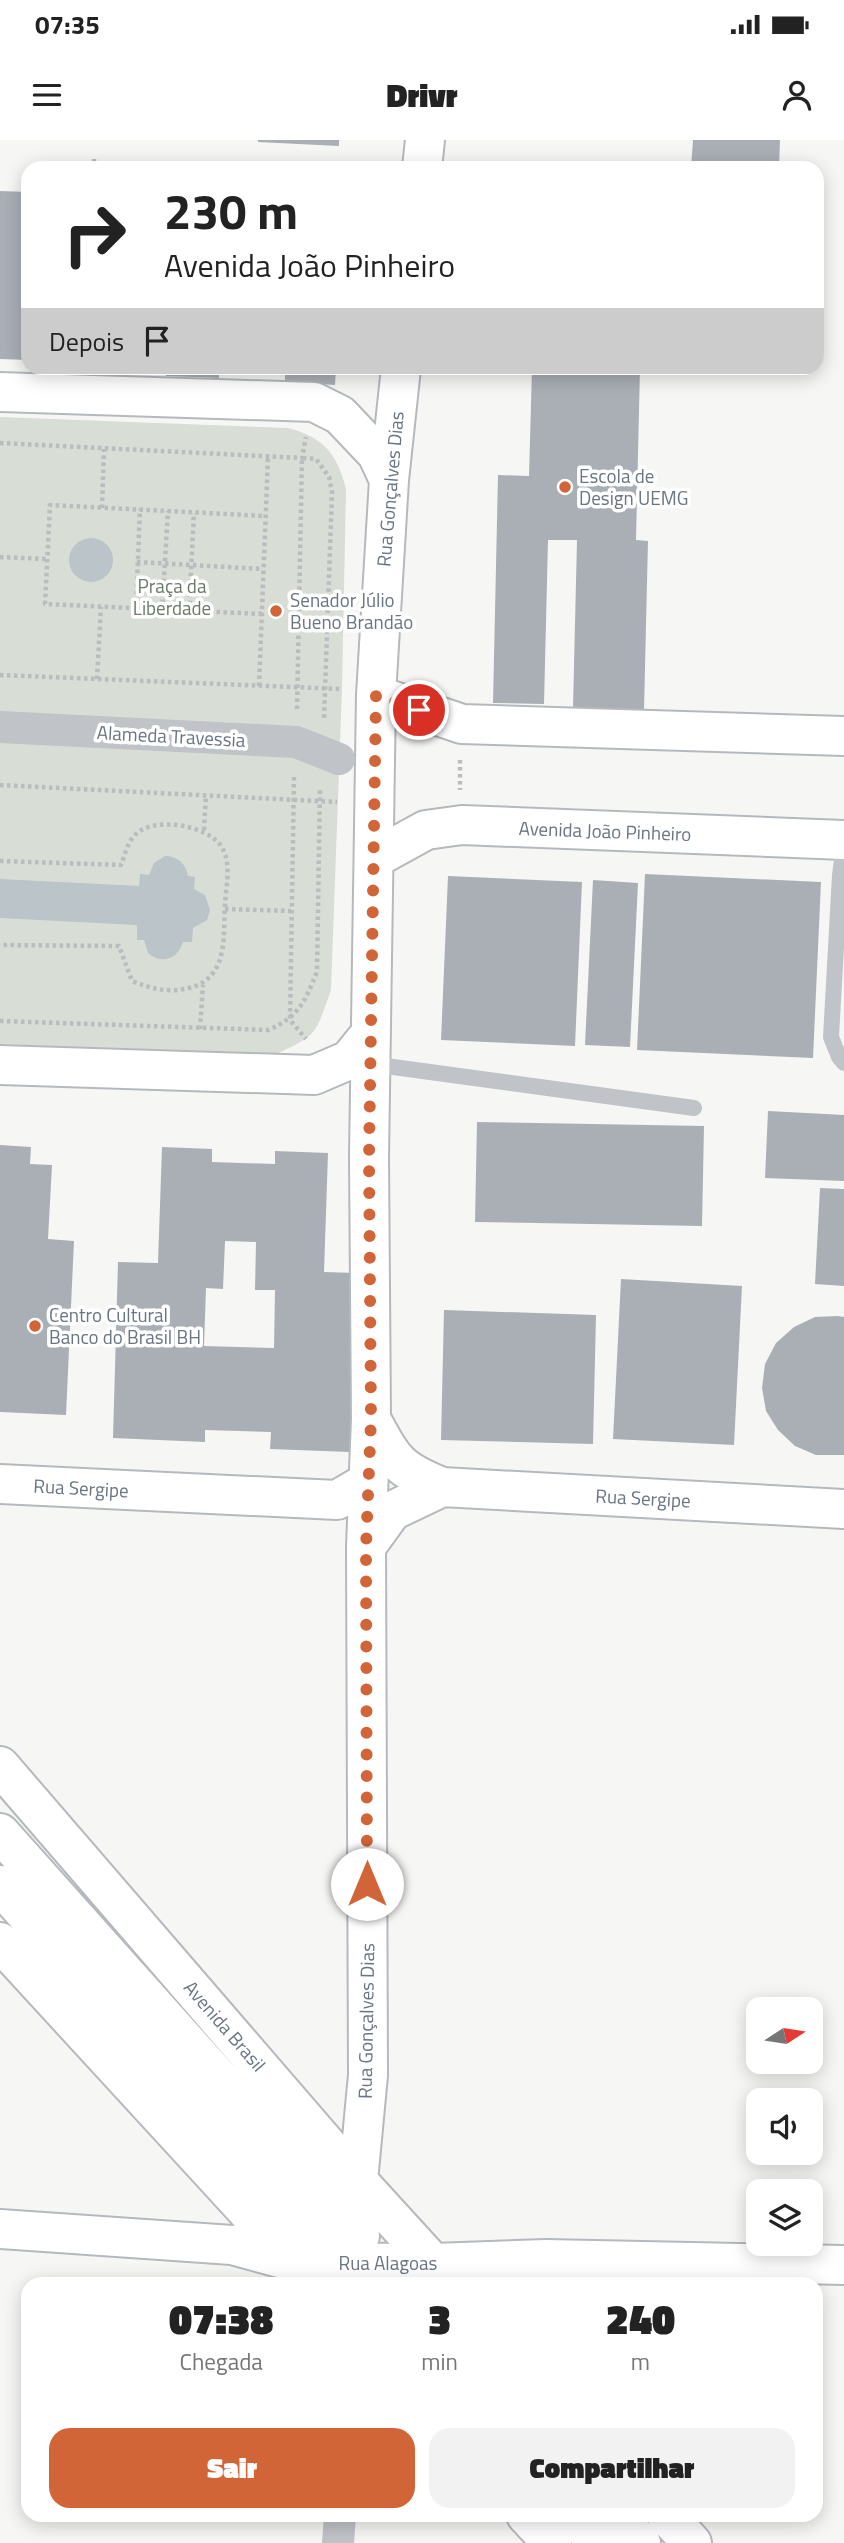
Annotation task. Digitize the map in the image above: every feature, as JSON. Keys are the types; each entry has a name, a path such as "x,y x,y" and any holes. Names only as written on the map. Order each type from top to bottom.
{"street":[{"path":"423,161 425,140"},
{"name":"Rua Gonçalves Dias","path":"352,2259 368,2076 366,1547 371,1419 369,1171 375,858 359,692 389,480 400,375"},
{"path":"0,392 314,402 340,415 377,454 389,480"},
{"path":"359,692 462,724 844,736"},
{"name":"Alameda Travessia","path":"0,727 296,742 331,755"},
{"name":"Avenida João Pinheiro","path":"375,858 426,830 462,825 844,842"},
{"path":"0,1065 314,1075 371,1048"},
{"name":"Rua Sergipe","path":"371,1419 392,1457 412,1475 442,1487 844,1509"},
{"name":"Rua Sergipe","path":"0,1484 337,1500 368,1482"},
{"name":"Rua Sergipe","path":"366,1547 392,1511 442,1487"},
{"name":"Avenida Brasil","path":"0,1766 358,2181 352,2259"},
{"name":"Avenida Brasil","path":"0,1833 312,2183 352,2259"},
{"path":"0,1885 352,2259"},
{"path":"0,1942 352,2259"},
{"name":"Rua Alagoas","path":"0,2229 232,2245 352,2259 535,2271 844,2265"},
{"path":"338,2543 340,2522"},
{"path":"532,2522 552,2543"},
{"path":"578,2522 598,2543"},
{"path":"622,2522 641,2543"},
{"path":"672,2522 692,2543"}],"lane":[{"path":"844,842 831,1037 839,1058 844,1063"},
{"path":"371,1048 694,1108"}],"path":[{"path":"302,458 307,433"},
{"path":"0,443 316,459 329,477 332,492 324,688 331,755 320,801 317,972 306,1001 290,1020 270,1030 0,1021"},
{"path":"102,508 104,449"},
{"path":"259,685 268,457"},
{"path":"262,614 45,604 50,505 265,516"},
{"path":"136,608 140,509"},
{"path":"162,610 168,511"},
{"path":"189,611 194,513"},
{"path":"0,556 47,559"},
{"path":"137,562 263,569"},
{"path":"97,680 101,607"},
{"path":"0,675 324,688 359,692"},
{"path":"462,724 462,825"},
{"path":"0,785 337,802"},
{"path":"204,830 206,795"},
{"path":"0,861 121,865 133,836 146,828 173,824 204,830 221,846 227,862 223,949 213,976 203,985 175,992 151,989 132,981 119,946 0,945"},
{"path":"225,909 291,911"},
{"path":"200,1040 203,985"}],"green space":[{"name":"Praça da Liberdade","path":"0,417 288,428 311,436 327,448 338,466 346,489 331,990 313,1032 299,1043 274,1055 0,1044"}],"shaded area":[{"path":"91,538 107,544 113,560 107,576 91,582 75,576 69,560 75,544"},
{"path":"165,856 177,859 183,864 188,876 195,877 194,889 205,895 210,910 207,920 193,928 192,942 183,942 177,953 169,958 159,959 148,953 144,940 137,940 137,925 0,918 0,879 139,886 140,874 149,875 154,863"}],"building":[{"path":"339,140 339,146 258,142"},
{"path":"693,140 780,140 779,161 692,161"},
{"path":"0,191 21,192 21,360 0,359"},
{"path":"219,375 219,378 166,376"},
{"path":"285,375 336,375 335,385 285,382"},
{"path":"532,375 640,375 636,540 648,541 644,710 573,708 577,540 548,540 544,704 493,703 498,475 529,476"},
{"path":"645,874 821,882 813,1058 637,1050"},
{"path":"448,876 582,882 575,1046 441,1040"},
{"path":"593,880 638,883 630,1047 585,1045"},
{"path":"768,1111 844,1115 844,1181 765,1178"},
{"path":"477,1122 704,1126 702,1226 475,1222"},
{"name":"Centro Cultural Banco do Brasil BH","path":"0,1145 31,1147 30,1164 52,1165 48,1239 74,1241 66,1415 0,1412"},
{"path":"162,1147 212,1149 212,1162 275,1164 275,1151 328,1153 324,1272 356,1273 350,1452 270,1449 271,1432 205,1430 205,1442 113,1438 118,1262 158,1263","holes":["225,1241 256,1242 255,1290 275,1290 274,1348 204,1346 206,1288 223,1289"]},
{"path":"820,1188 844,1189 844,1286 815,1284"},
{"path":"621,1279 742,1286 734,1445 613,1439"},
{"path":"444,1310 596,1315 593,1444 441,1440"},
{"path":"815,1317 844,1317 844,1455 816,1455 795,1446 778,1430 766,1411 762,1388 765,1364 776,1343 794,1327"}],"place":[{"name":"Escola de Design UEMG","path":"565,487"},
{"name":"Senador Júlio Bueno Brandão","path":"276,611"},
{"name":"Centro Cultural Banco do Brasil BH","path":"35,1326"}],"route":[{"path":"367,1884 366,1547 371,1419 369,1157 376,695 419,710"}]}
